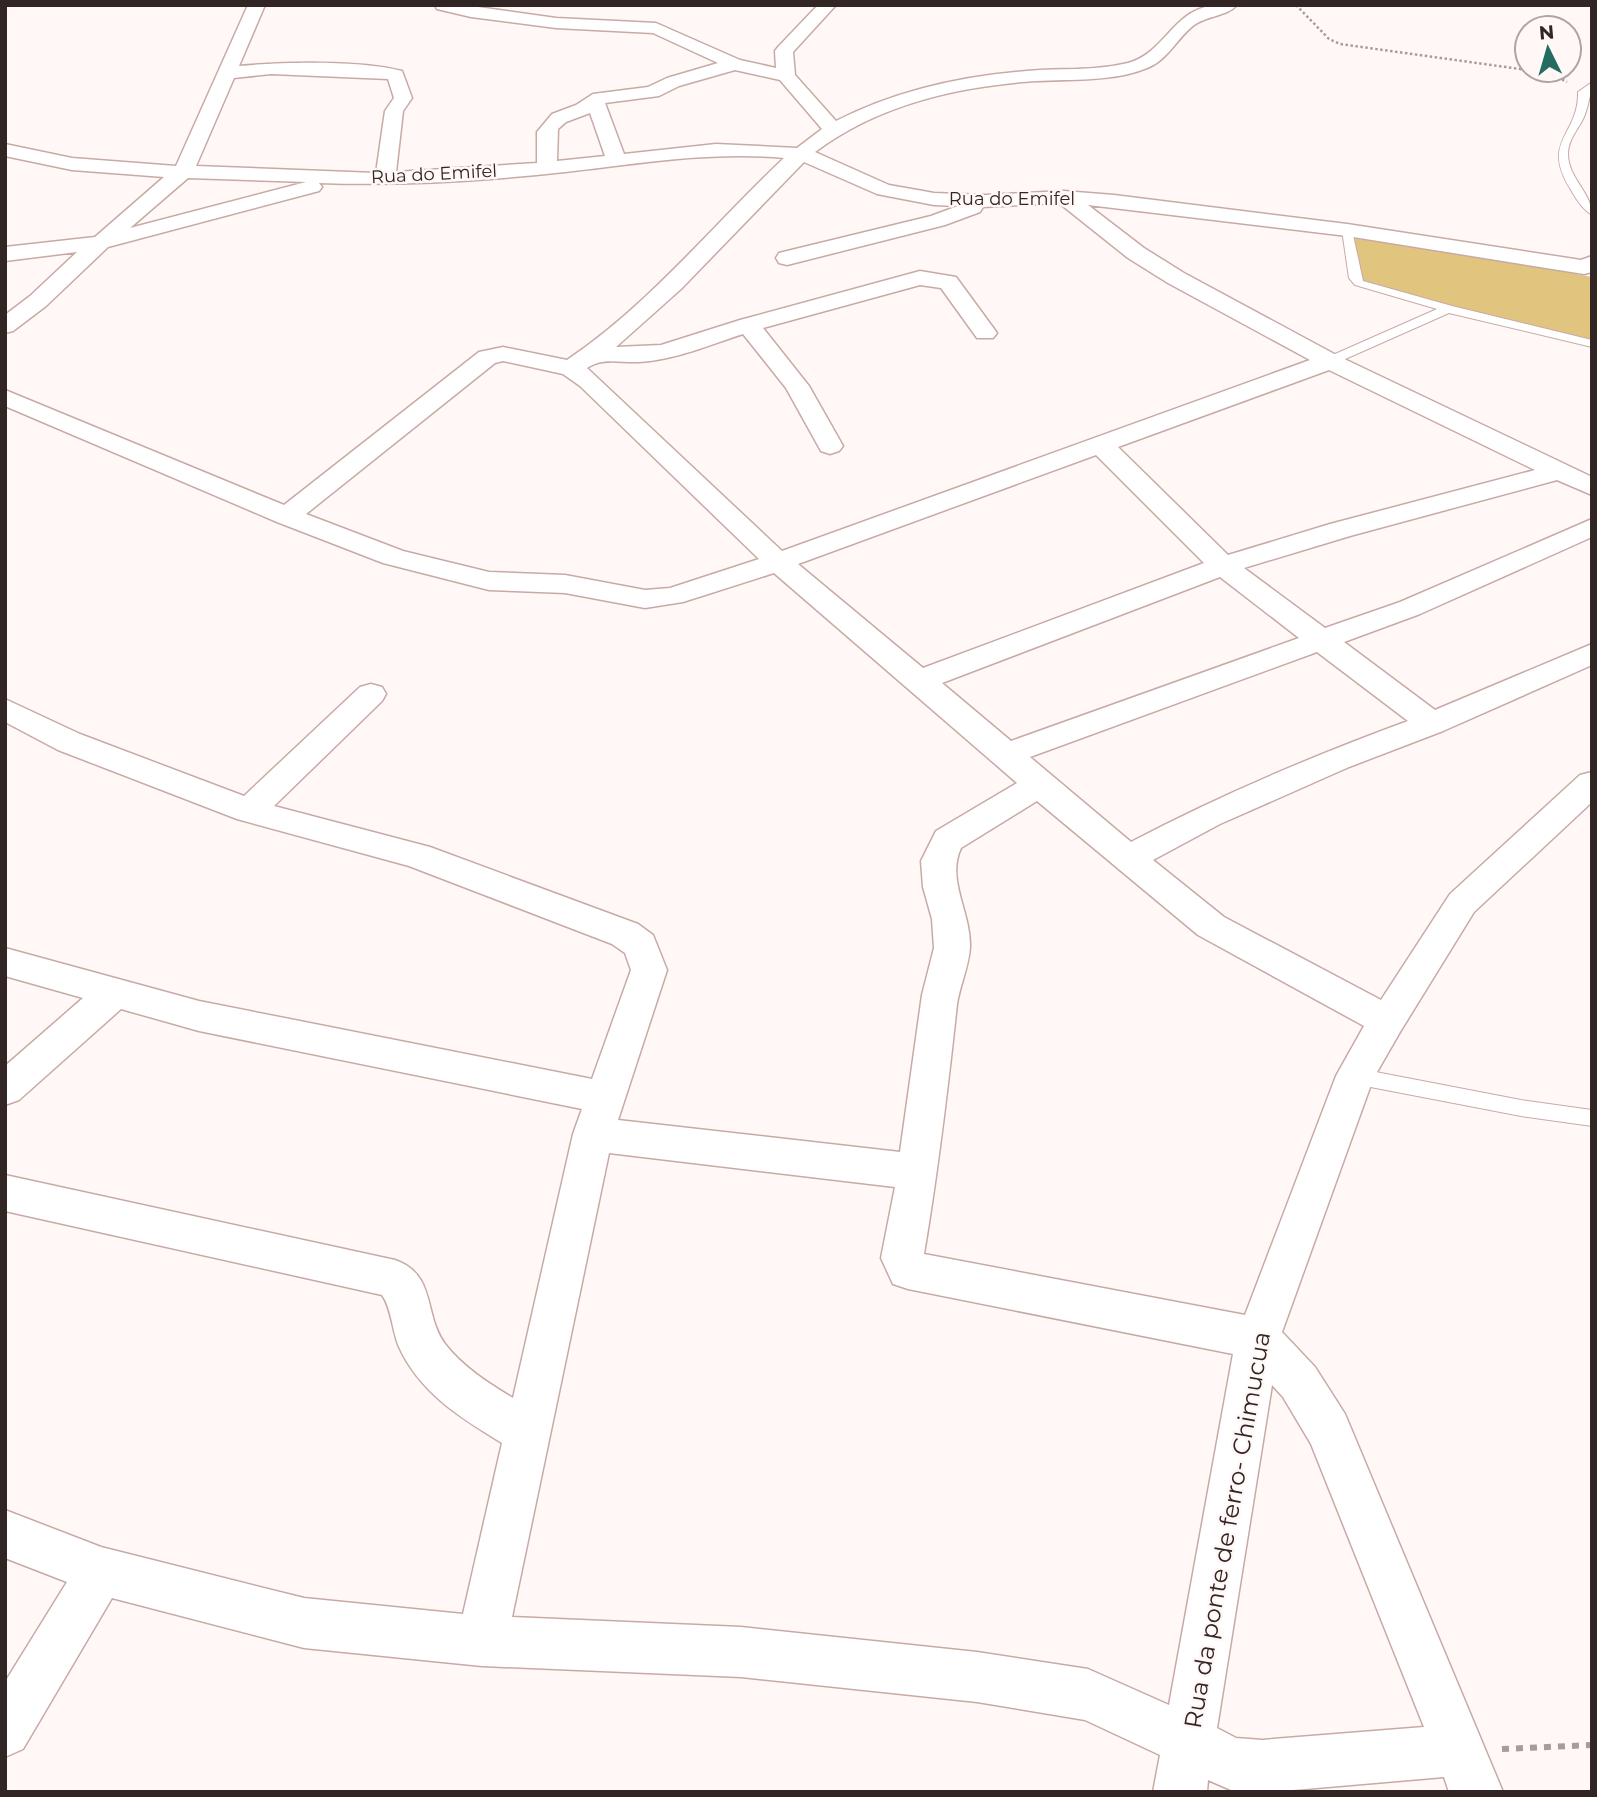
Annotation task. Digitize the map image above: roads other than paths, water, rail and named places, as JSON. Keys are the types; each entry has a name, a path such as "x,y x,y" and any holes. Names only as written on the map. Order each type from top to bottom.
{"street":[{"path":"5,326 38,301 184,171 257,5"},
{"path":"443,5 471,12 556,23 640,26 667,30 734,64 786,76 834,131"},
{"path":"786,76 784,51 828,5"},
{"path":"582,361 675,285 758,194 802,154 834,131 859,119 952,86 1026,76 1100,72 1146,64 1176,37 1186,23 1229,5"},
{"path":"631,8 640,26"},
{"path":"547,168 549,127 559,118 595,102 653,92 673,82 734,64"},
{"path":"226,73 271,69 396,75 403,98 394,111 385,179"},
{"path":"595,102 616,159"},
{"name":"Rua do Emifel","path":"5,150 72,164 129,170 385,179 547,168 716,149 802,154 884,190 934,199 985,201 1064,197 1114,201 1347,230 1589,266"},
{"path":"5,254 103,242 348,178"},
{"path":"1064,197 1136,253 1177,278 1330,361 1592,487"},
{"path":"787,258 958,215 985,201"},
{"path":"5,261 68,272"},
{"path":"287,516 487,356 503,354 582,361 664,352 907,280 933,277 948,282 985,333"},
{"path":"748,325 797,386 830,446"},
{"path":"582,361 597,388 778,562 1128,858 1211,926 1387,1021"},
{"path":"5,397 287,516 393,557 489,581 565,584 645,599 673,596 778,562 1330,361"},
{"path":"1101,445 1223,566 1432,724"},
{"path":"918,681 1223,566 1340,530 1560,471"},
{"path":"1007,754 1410,608 1592,527"},
{"path":"1128,858 1208,816 1338,759 1432,724 1592,653"},
{"path":"249,811 371,694"},
{"path":"5,709 69,742 249,811 418,856 625,934 640,945 649,970 600,1116 482,1641"},
{"name":"Rua da ponte de ferro- Chimucua","path":"1180,1792 1258,1338 1356,1076 1387,1021 1462,903 1592,783"},
{"path":"5,1534 102,1571 304,1623 482,1641 741,1652 976,1677 1088,1695 1189,1741 1231,1764 1467,1771 1329,1430 1299,1382 1258,1338 908,1270 902,1258 918,1172 940,995 952,948 950,919 940,887 938,861 948,840 1040,785"},
{"path":"5,962 113,994 600,1116 918,1172"},
{"path":"5,1089 113,994"},
{"path":"5,1194 395,1279 405,1290 418,1342 438,1371 481,1404 529,1433"},
{"path":"5,1731 102,1571"}],"lane":[{"path":"1592,85 1583,92 1584,110 1565,143 1563,158 1574,188 1592,212"},
{"path":"1347,230 1355,278 1359,283 1448,309 1592,344"},
{"path":"1330,361 1448,309"},
{"path":"1356,1076 1521,1108 1592,1118"}]}
